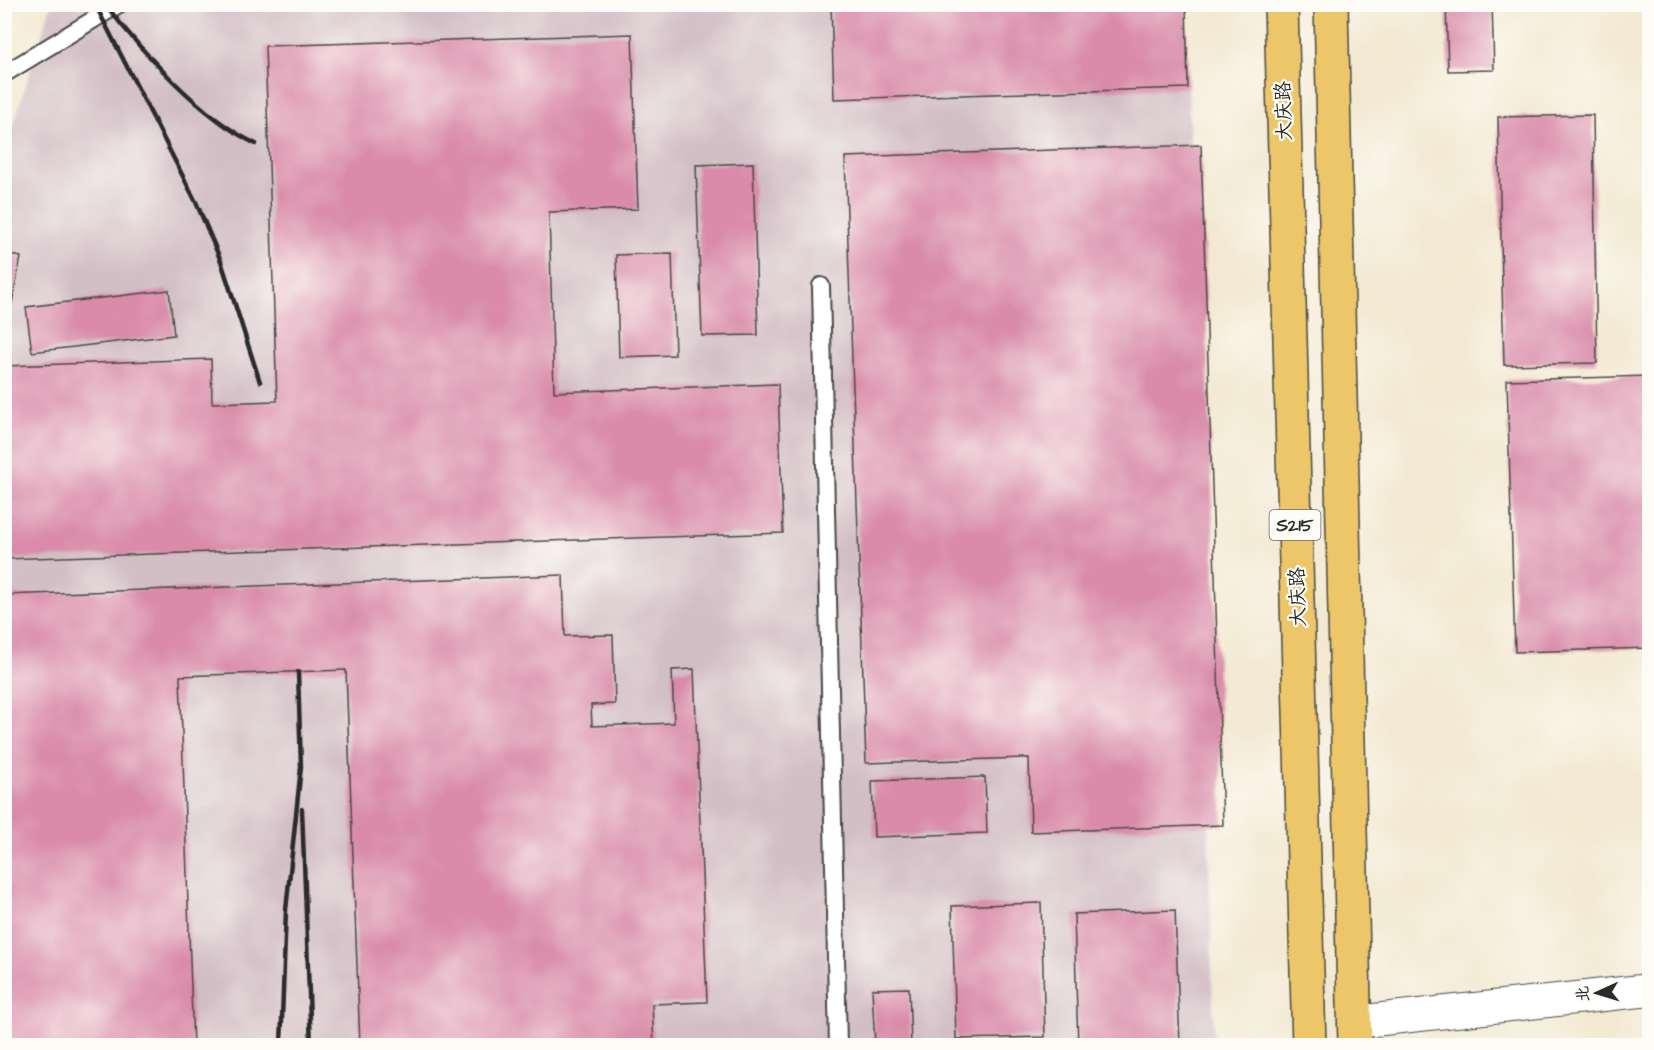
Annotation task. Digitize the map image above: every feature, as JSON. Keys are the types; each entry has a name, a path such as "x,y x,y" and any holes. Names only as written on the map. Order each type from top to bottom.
{"main road":[{"name":"大庆路","path":"1281,4 1309,1046"},
{"name":"S215","path":"1331,4 1355,1034"}],"street":[{"path":"1355,1034 1650,990"}],"lane":[{"path":"4,74 120,4"},
{"path":"821,286 838,1046"}],"shaded area":[{"path":"51,5 1186,5 1214,1045 5,1046 4,155"}],"building":[{"path":"641,4 678,4 678,6 641,8"},
{"path":"831,4 1186,4 1188,88 834,99"},
{"path":"1446,4 1492,4 1494,70 1448,71"},
{"path":"632,34 638,209 549,212 554,392 778,384 783,533 4,559 4,366 211,359 212,403 277,401 265,46"},
{"path":"1593,115 1597,363 1504,365 1498,117"},
{"path":"1201,145 1223,825 1031,832 1029,758 866,763 845,157"},
{"path":"753,163 758,335 702,336 696,165"},
{"path":"4,253 21,257 6,333 4,333"},
{"path":"672,253 675,355 619,357 616,255"},
{"path":"169,290 174,335 32,352 26,307"},
{"path":"1650,376 1650,648 1515,652 1507,380"},
{"path":"563,575 565,636 613,635 615,704 591,705 592,726 674,723 672,670 694,669 707,1002 652,1004 654,1046 360,1046 346,670 180,676 193,1046 4,1046 4,595"},
{"path":"985,777 987,833 874,837 872,781"},
{"path":"1041,903 1045,1037 956,1039 952,906"},
{"path":"1175,910 1180,1046 1078,1046 1074,914"},
{"path":"909,988 911,1046 875,1046 872,989"}],"railway":[{"path":"95,4 196,202 221,261 260,382"},
{"path":"105,4 155,63 194,101 215,118 256,144"},
{"path":"281,1046 286,910 301,767 298,672"},
{"path":"302,809 311,1046"}]}
